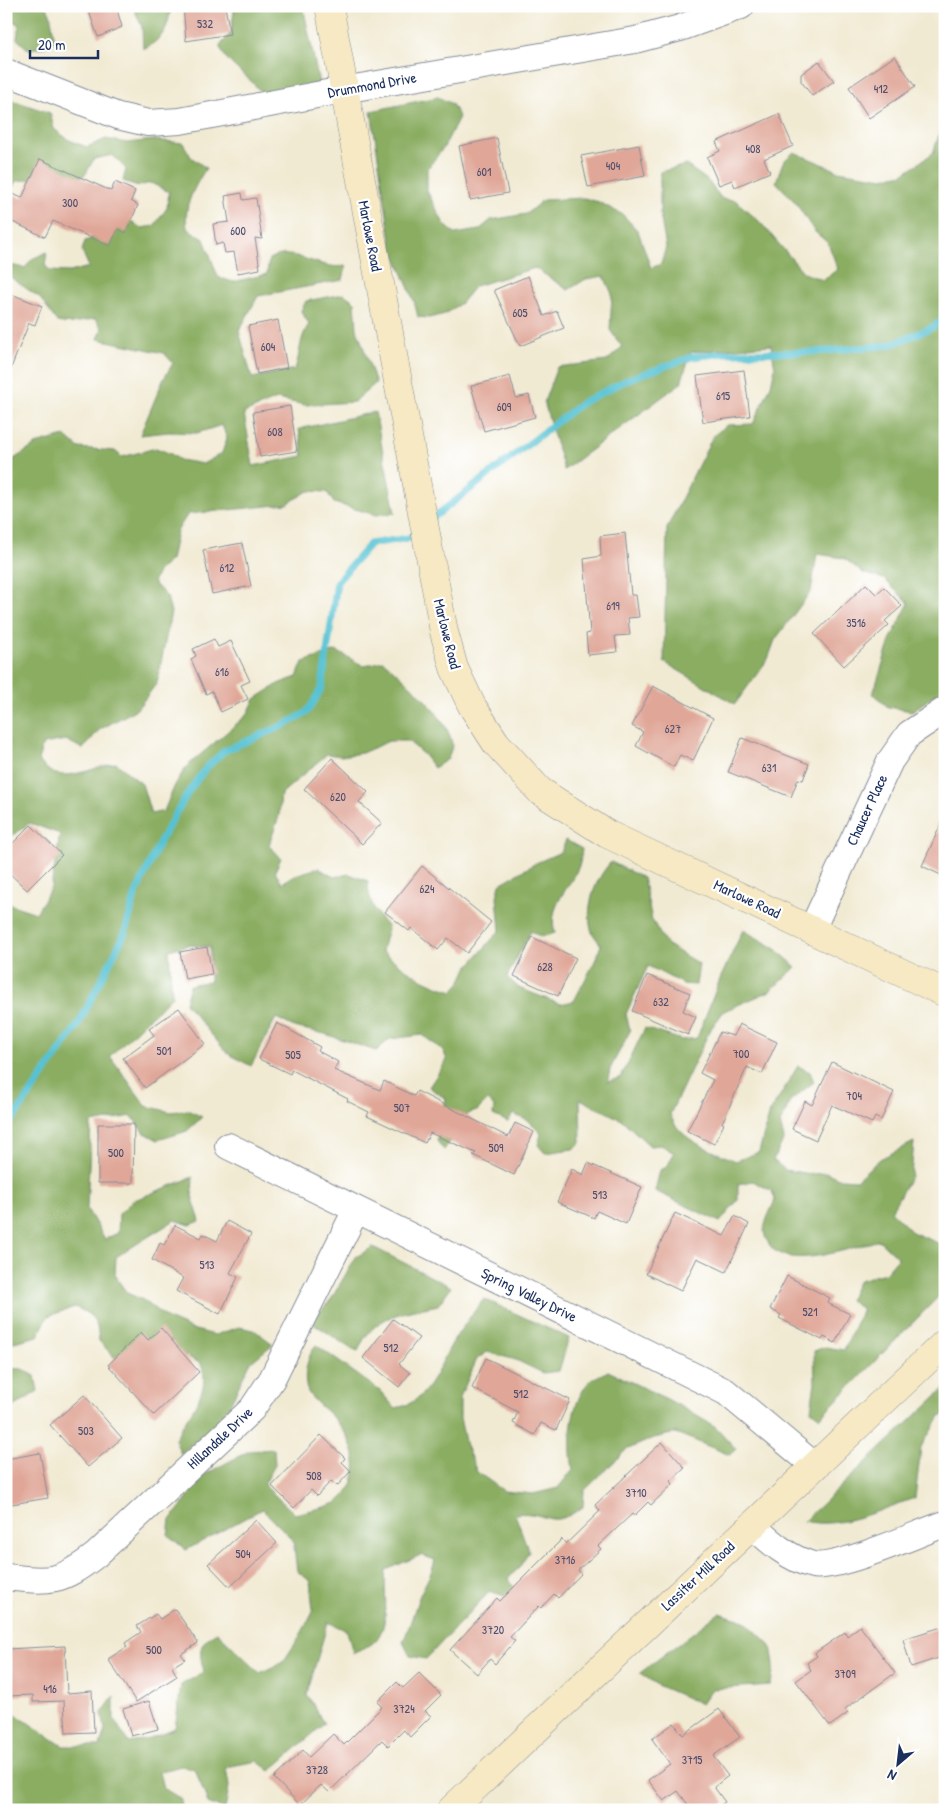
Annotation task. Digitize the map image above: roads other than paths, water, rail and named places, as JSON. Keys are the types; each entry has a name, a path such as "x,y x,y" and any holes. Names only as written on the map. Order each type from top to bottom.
{"street":[{"name":"Marlowe Road","path":"329,6 444,632 454,668 472,706 496,743 540,792 607,834 945,993"},
{"name":"Drummond Drive","path":"6,72 118,116 148,123 180,121 343,90 635,40 680,28 741,6"},
{"name":"Chaucer Place","path":"812,929 890,761 909,734 945,710"},
{"name":"Spring Valley Drive","path":"228,1146 726,1392 815,1466"},
{"name":"Hillandale Drive","path":"6,1577 42,1581 73,1573 96,1555 252,1409 272,1379 356,1210"},
{"name":"Lassiter Mill Road","path":"451,1810 945,1343"},
{"path":"752,1525 771,1543 795,1558 814,1565 840,1561 945,1524"}],"waterway":[{"path":"429,521 583,402 631,378 692,357 724,353 816,352 890,345 931,328 945,319"},
{"path":"6,1129 78,1025 125,933 135,896 160,841 189,791 205,769 224,751 282,726 306,713 322,687 337,582 370,544 409,538 419,530"}]}
